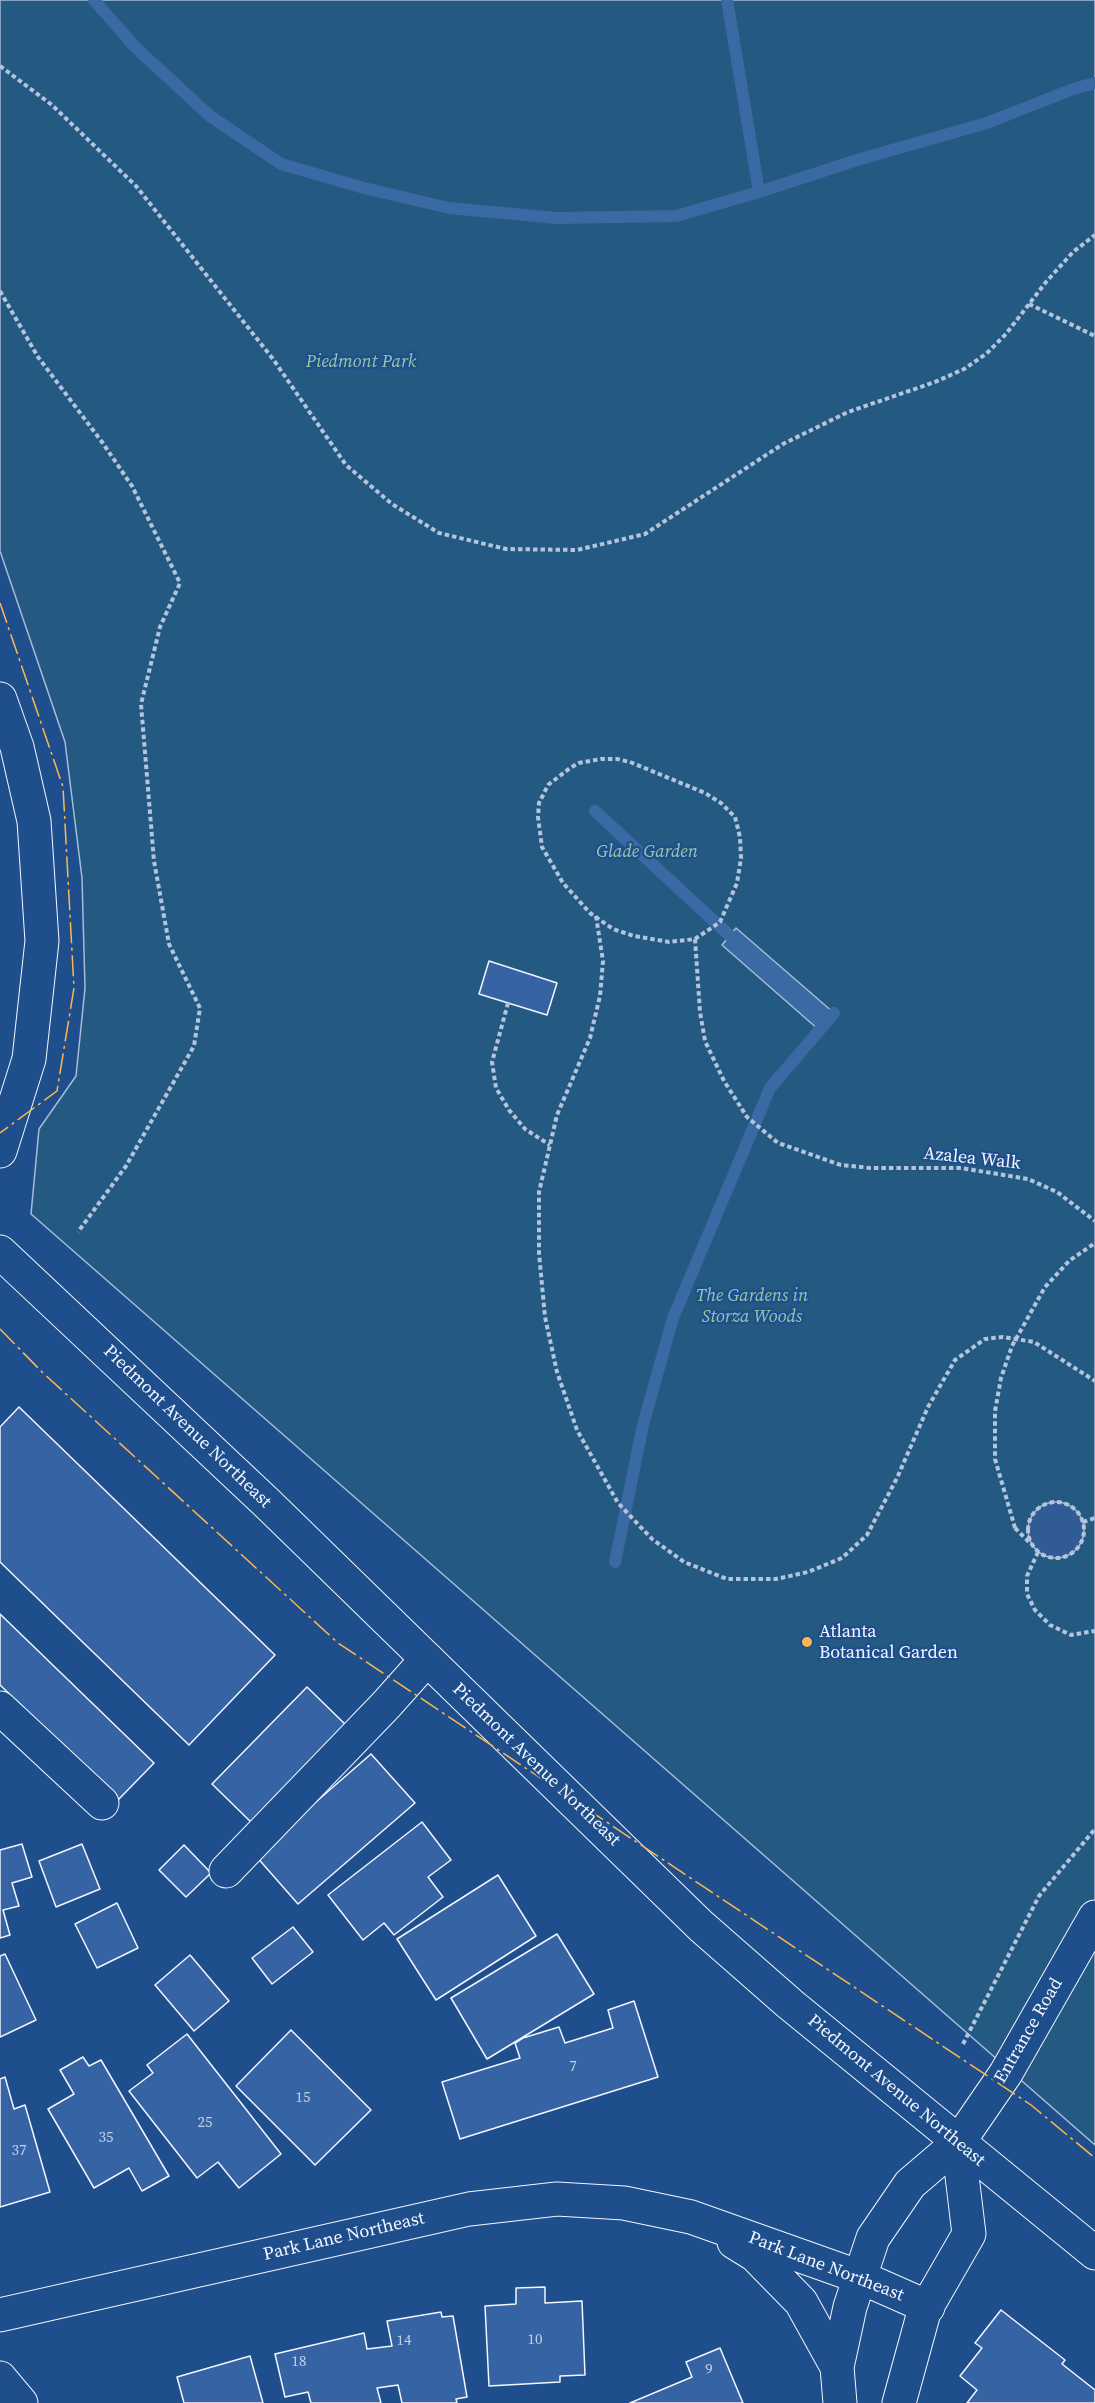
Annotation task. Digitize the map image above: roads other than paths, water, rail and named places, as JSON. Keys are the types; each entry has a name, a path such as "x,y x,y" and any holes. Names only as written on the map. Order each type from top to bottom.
{"street":[{"path":"0,699 16,747 34,821 42,940 29,1059 0,1151"},
{"name":"Piedmont Avenue Northeast","path":"0,1252 251,1488 701,1926 790,2004 1095,2253"},
{"path":"226,1871 427,1659"},
{"path":"0,1708 102,1803"},
{"name":"Entrance Road","path":"837,2367 850,2307 873,2238 906,2190 958,2143 1006,2073 1095,1917"},
{"path":"899,2403 928,2307 969,2234 958,2143"},
{"name":"Park Lane Northeast","path":"0,2315 469,2209 557,2199 624,2203 691,2217 860,2277 928,2307"},
{"name":"Park Lane Northeast","path":"691,2217 755,2255 770,2270 801,2302 837,2367"},
{"path":"837,2367 840,2403"},
{"path":"0,2378 21,2403"}],"waterway":[{"path":"94,0 135,47 210,116 281,164 364,188 449,208 557,218 676,216 987,123 1073,89 1095,83"},
{"path":"727,0 759,192"},
{"path":"595,811 742,947"},
{"path":"615,1562 643,1425 673,1318 770,1088 834,1013"}],"place":[{"name":"Atlanta Botanical Garden","path":"807,1642"}],"park label":[{"name":"Piedmont Park","path":"361,362"},
{"name":"Glade Garden","path":"647,852"},
{"name":"The Gardens in Storza Woods","path":"752,1306"}]}
